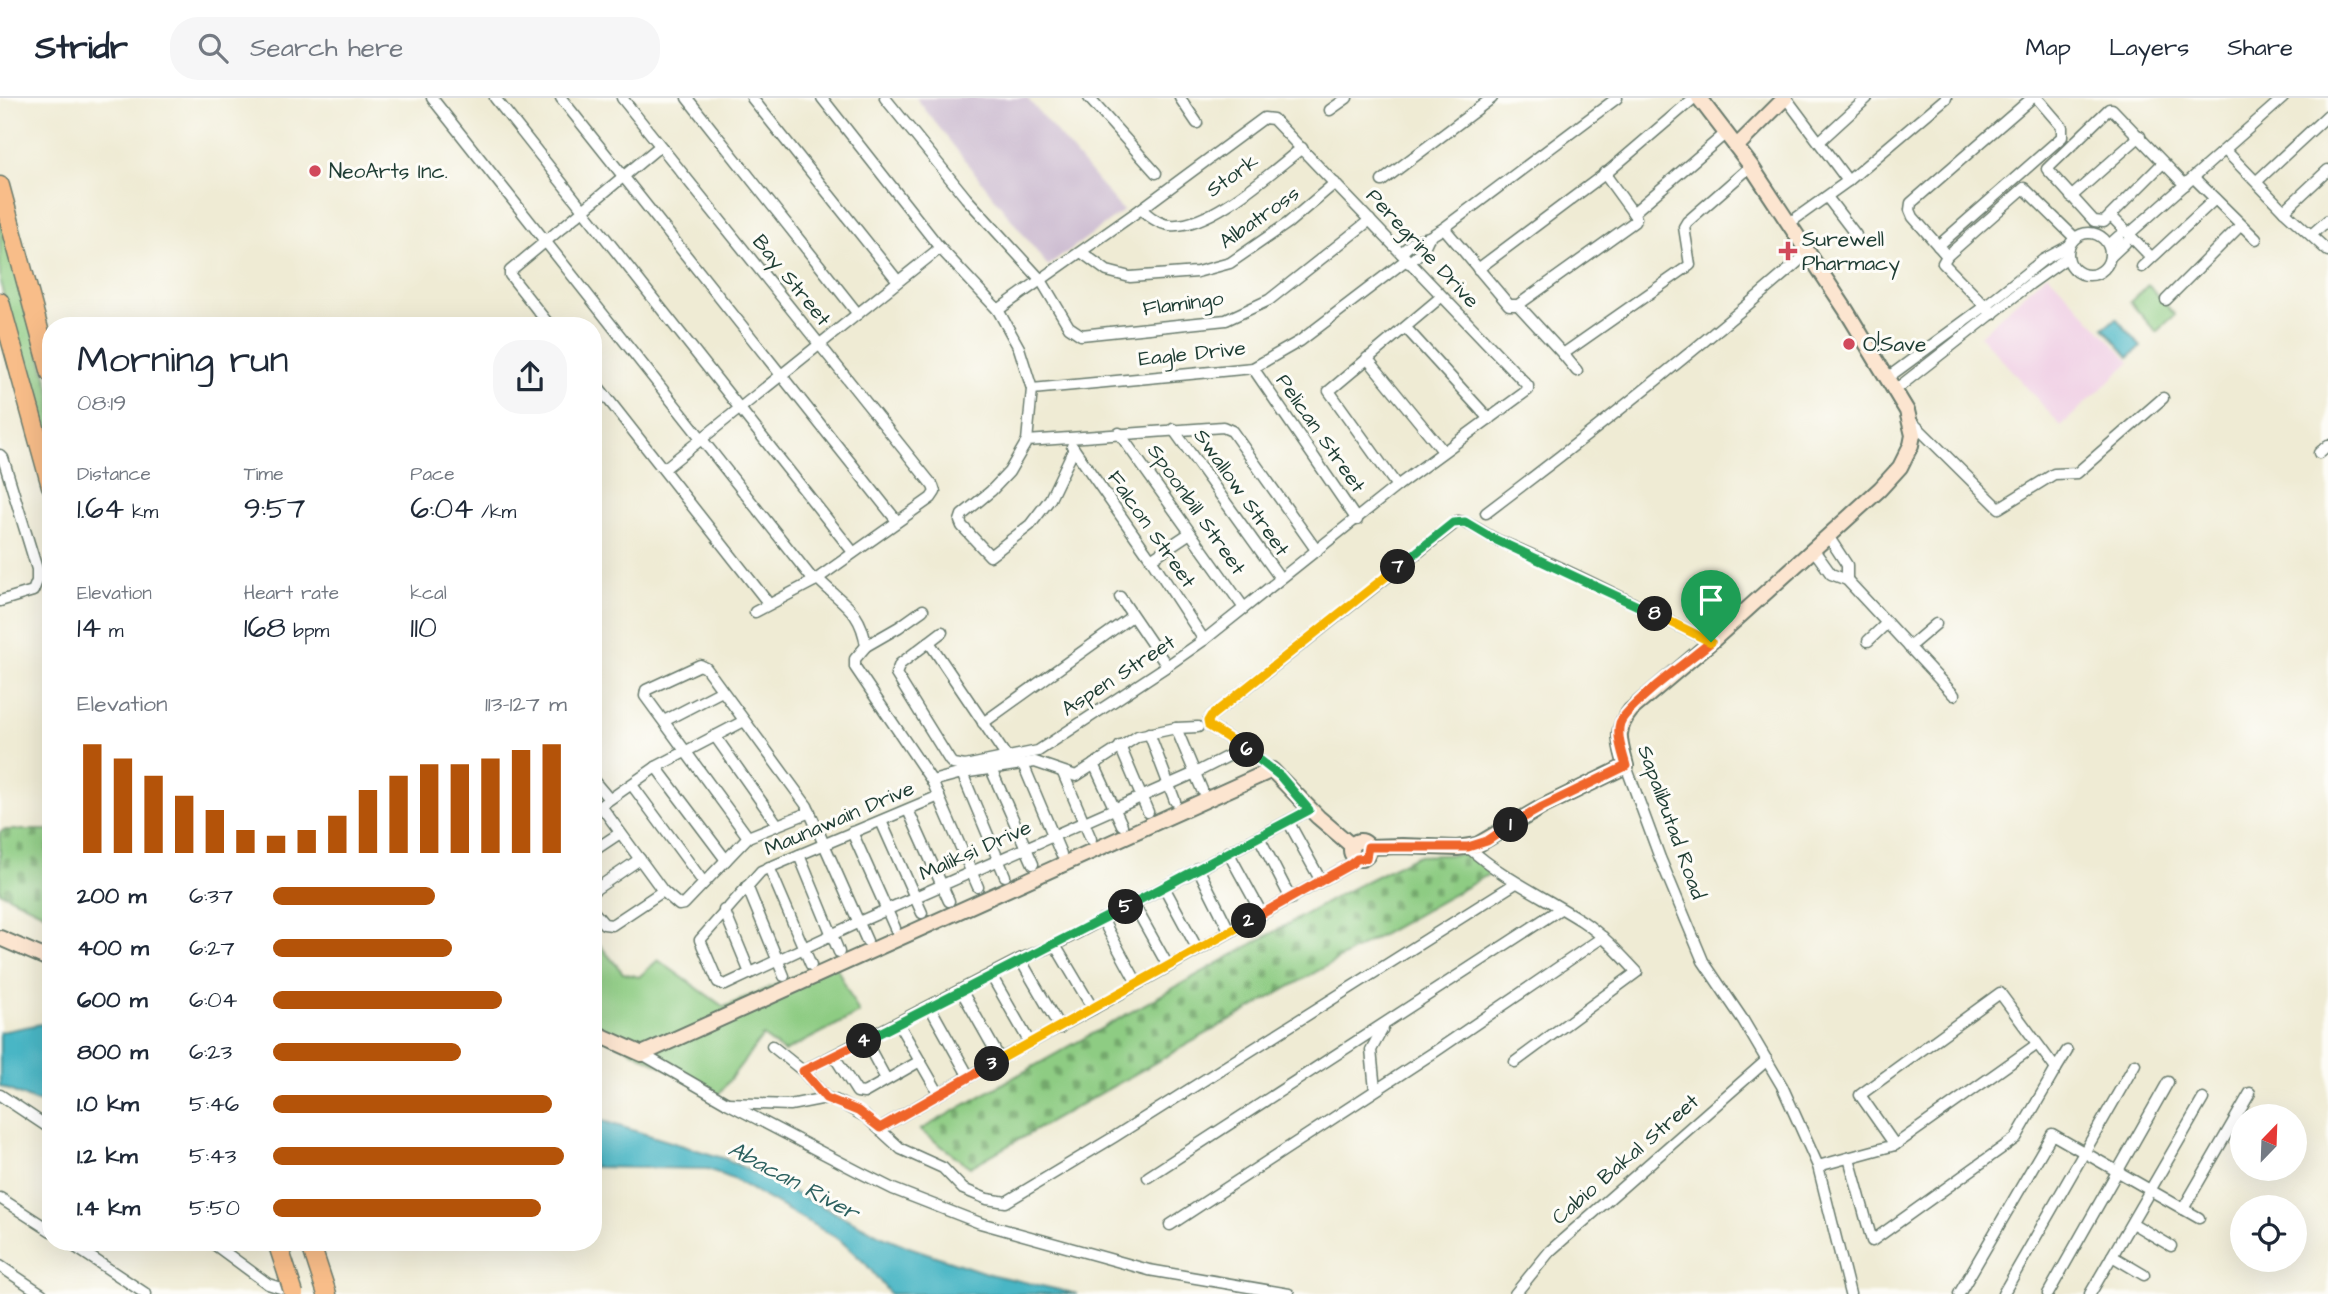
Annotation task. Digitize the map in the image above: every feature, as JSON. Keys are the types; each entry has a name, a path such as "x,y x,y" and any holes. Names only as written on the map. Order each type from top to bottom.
{"highway":[{"path":"0,186 42,341"},
{"path":"0,302 42,454"},
{"path":"280,1251 294,1294"},
{"path":"313,1251 327,1294"}],"street":[{"path":"432,98 816,580 846,604 856,616 863,628 866,646"},
{"path":"495,98 853,552"},
{"path":"561,98 897,521 816,580 755,611"},
{"name":"Bay Street","path":"622,98 933,486 935,492 931,498 897,521"},
{"path":"687,98 858,314"},
{"path":"752,98 898,281"},
{"path":"822,98 940,248 998,310 1018,348 1032,389 1027,441 1009,472 962,515 960,521 990,556 1030,525 1050,499 1071,444"},
{"path":"885,98 966,198 1041,280"},
{"path":"1089,98 1156,173"},
{"path":"1180,98 1197,122"},
{"path":"1330,110 1347,98"},
{"path":"1382,181 1492,98"},
{"path":"1604,173 1633,213 1636,218 1634,222 1518,305 1509,305 1444,228 1617,98"},
{"path":"1478,269 1604,173 1696,98 1751,166 1891,384 1911,421 1999,508 2054,474 2077,473 2163,398"},
{"path":"1737,146 1786,98 1848,181"},
{"path":"1819,141 1867,98"},
{"path":"1788,224 1848,181 1946,98"},
{"path":"1938,246 2062,137 2062,127 2035,98 1911,204 1913,217 1938,246 1947,256"},
{"path":"1989,310 1943,263 1947,256 2024,188 2070,247 2074,269 2092,275 2104,269 2126,236 2283,98"},
{"path":"2163,163 2104,222 2094,220 2047,169 2112,108 2163,163 2215,199 2256,239"},
{"path":"2257,181 2328,115"},
{"name":"Peregrine Drive","path":"998,310 1264,118 1273,119 1528,386 1525,393 1397,486 1244,608"},
{"path":"1633,213 1726,133"},
{"path":"2071,197 2140,136"},
{"path":"543,317 510,275 512,267 660,146"},
{"name":"Stork","path":"1141,209 1153,219 1170,225 1193,221 1227,206 1301,148"},
{"path":"2225,150 2284,211 2328,251"},
{"path":"1563,354 1689,265 1684,227 1687,222 1751,166"},
{"path":"2284,211 2328,170"},
{"name":"Albatross","path":"1081,251 1107,271 1130,277 1197,272 1230,263 1288,223 1335,183"},
{"path":"1827,197 1856,235"},
{"path":"2142,267 2215,199"},
{"path":"2111,216 2126,236 2151,257"},
{"name":"Flamingo","path":"1041,280 1069,327 1081,335 1226,320 1269,300 1370,220"},
{"path":"2311,236 2328,220"},
{"path":"2166,300 2241,225"},
{"name":"Eagle Drive","path":"1032,389 1253,368 1300,341 1405,259 1423,250 1429,237 1444,228"},
{"path":"1891,384 1989,310 2015,296 2087,232 2100,235 2109,245 2110,257"},
{"path":"2109,245 2126,236"},
{"path":"1989,310 2008,288 2043,260 2070,247"},
{"path":"664,469 940,248"},
{"path":"1486,513 1637,398 1722,329 1808,253"},
{"path":"2008,288 2015,296"},
{"path":"1397,486 1330,395 1331,387 1441,297"},
{"path":"1518,305 1577,371"},
{"path":"1406,328 1489,419"},
{"path":"1367,358 1443,451"},
{"name":"Pelican Street","path":"1253,368 1357,520"},
{"path":"602,391 769,604"},
{"name":"Sapalibutad Road","path":"1850,1294 1818,1166 1782,1086 1703,961 1660,858 1626,766 1619,739 1620,723 1651,691 1711,642 1881,489 1900,467 1911,445 1911,421"},
{"path":"1027,441 1071,444 1119,433 1223,427 1232,431 1317,551"},
{"name":"Swallow Street","path":"1173,429 1280,578"},
{"name":"Spoonbill Street","path":"1119,433 1244,608"},
{"name":"Falcon Street","path":"1071,444 1204,640"},
{"path":"2319,453 2328,445"},
{"path":"0,455 37,569 37,581 33,591 0,601"},
{"path":"1626,766 1542,807 1487,841 1468,847 1368,847 1366,858 1354,852 1309,810 1287,783 1244,748 1209,726 1208,721 1458,521 1465,522 1492,538 1592,583 1711,642"},
{"path":"1151,559 1189,533"},
{"path":"1828,536 1847,565 1847,580"},
{"path":"1813,549 1831,574 1847,580 1954,695"},
{"path":"1120,597 1167,666"},
{"name":"Aspen Street","path":"929,642 900,664 896,674 950,761 953,764 965,765 1038,751 1167,666 1244,608"},
{"path":"923,610 866,646 855,659 855,667 933,780 978,887"},
{"path":"983,723 1132,615"},
{"path":"1868,641 1887,623"},
{"path":"1909,647 1936,624"},
{"path":"943,632 929,642 1006,756"},
{"path":"748,837 645,696 646,690 700,664 706,668 810,812 867,941"},
{"path":"664,721 722,691"},
{"path":"602,804 656,767 744,721"},
{"path":"933,780 991,768 1039,763 1076,776 1138,736 1198,727"},
{"path":"1176,729 1202,790"},
{"path":"1149,733 1175,801"},
{"path":"715,736 777,824"},
{"path":"1120,746 1148,812"},
{"name":"Maliksi Drive","path":"721,984 725,985 887,909 1084,824 1244,748"},
{"path":"1023,764 1061,854"},
{"path":"1094,764 1122,825"},
{"path":"656,767 726,860"},
{"path":"991,768 1033,864"},
{"path":"642,1054 1272,770"},
{"path":"962,773 1005,876"},
{"path":"1063,773 1091,839"},
{"path":"632,785 704,883"},
{"name":"Maunawain Drive","path":"721,984 699,940 761,871 939,796"},
{"path":"602,806 663,891 679,905 684,904 748,837 810,812"},
{"path":"908,810 948,901"},
{"path":"803,1071 1020,959 1055,945 1309,810"},
{"path":"881,821 922,913"},
{"path":"1288,821 1321,881"},
{"path":"852,832 895,928"},
{"path":"602,845 620,833"},
{"path":"1259,837 1291,899"},
{"path":"1468,847 1489,866 1582,921 1603,937 1637,972 1515,1062"},
{"path":"1228,852 1262,914"},
{"path":"880,1128 1291,899 1351,864 1354,852"},
{"path":"799,855 839,952"},
{"path":"602,885 640,859"},
{"path":"769,867 811,965"},
{"path":"1198,869 1230,932"},
{"path":"772,1046 803,1071 826,1098 858,1111 901,1149 943,1168 963,1189 987,1199 1006,1202 1516,883"},
{"path":"747,886 784,976"},
{"path":"1164,887 1198,950"},
{"path":"602,922 612,925 663,891"},
{"path":"1133,903 1168,966"},
{"path":"1148,1177 1560,909"},
{"path":"724,910 750,973"},
{"path":"1102,919 1137,983"},
{"path":"1170,1225 1603,937"},
{"path":"0,939 42,956"},
{"path":"1055,945 1093,1009"},
{"path":"1020,959 1060,1028"},
{"path":"991,975 1030,1043"},
{"path":"961,990 1000,1059"},
{"path":"1895,1145 1860,1095 2000,993 2056,1069"},
{"path":"930,1007 969,1077"},
{"path":"898,1023 939,1094"},
{"path":"1375,1090 1371,1050 1387,1023"},
{"path":"602,1036 642,1054 727,1103 893,1189 980,1223 1149,1270 1289,1294"},
{"path":"865,1040 886,1079"},
{"path":"1818,1166 1895,1145 2036,1045"},
{"path":"1849,1158 1872,1241 2016,1138 2067,1051"},
{"path":"834,1056 857,1092 864,1093 920,1061"},
{"name":"Cabio Bakal Street","path":"1516,1294 1550,1251 1767,1060"},
{"path":"2003,1294 2135,1064"},
{"path":"2048,1294 2168,1083"},
{"path":"2183,1209 2250,1093"},
{"path":"0,1095 42,1123"},
{"path":"727,1103 790,1105 826,1098"},
{"path":"2090,1294 2203,1099"},
{"path":"1959,1294 2052,1134 2199,1218"},
{"path":"0,1198 42,1225"},
{"path":"2132,1223 2171,1246"},
{"path":"82,1251 146,1294"},
{"path":"224,1251 271,1286 300,1294"},
{"path":"2112,1256 2144,1275"},
{"path":"0,1266 42,1294"}],"shaded area":[{"path":"916,98 1027,98 1123,211 1048,266"},
{"path":"2047,273 2130,362 2061,426 1980,335"}],"green space":[{"path":"0,207 42,361 42,432 41,431 0,282"},
{"path":"2148,285 2175,315 2156,332 2130,302"},
{"path":"42,830 42,913 0,892 0,832"},
{"path":"1467,854 1493,872 970,1167 920,1130 1347,891 1416,856"},
{"path":"602,948 623,973 639,977 658,960 724,1007 833,960 859,1013 784,1052 763,1036 718,1095 602,1036"}],"water":[{"path":"2116,318 2141,347 2129,357 2104,328"},
{"path":"42,1024 42,1101 34,1101 0,1086 0,1032"},
{"path":"602,1121 726,1159 909,1247 989,1274 1077,1294 890,1294 866,1264 840,1240 733,1179 708,1169 602,1167"}],"place":[{"name":"NeoArts Inc.","path":"315,171"},
{"name":"Surewell Pharmacy","path":"1788,251"},
{"name":"O!Save","path":"1849,344"}],"route":[{"path":"1465,522 1481,533 1592,583 1711,642 1651,691 1620,723 1619,739 1626,766 1524,816 1477,845 1457,848 1368,847 1366,858 1357,859 1291,899 880,1128 858,1111 826,1098 822,1090 803,1071 1020,959 1055,945 1309,810 1280,776 1244,748 1209,726 1208,721 1226,703 1453,523 1465,522"}],"water label":[{"name":"Abacan River","path":"794,1180"}]}
